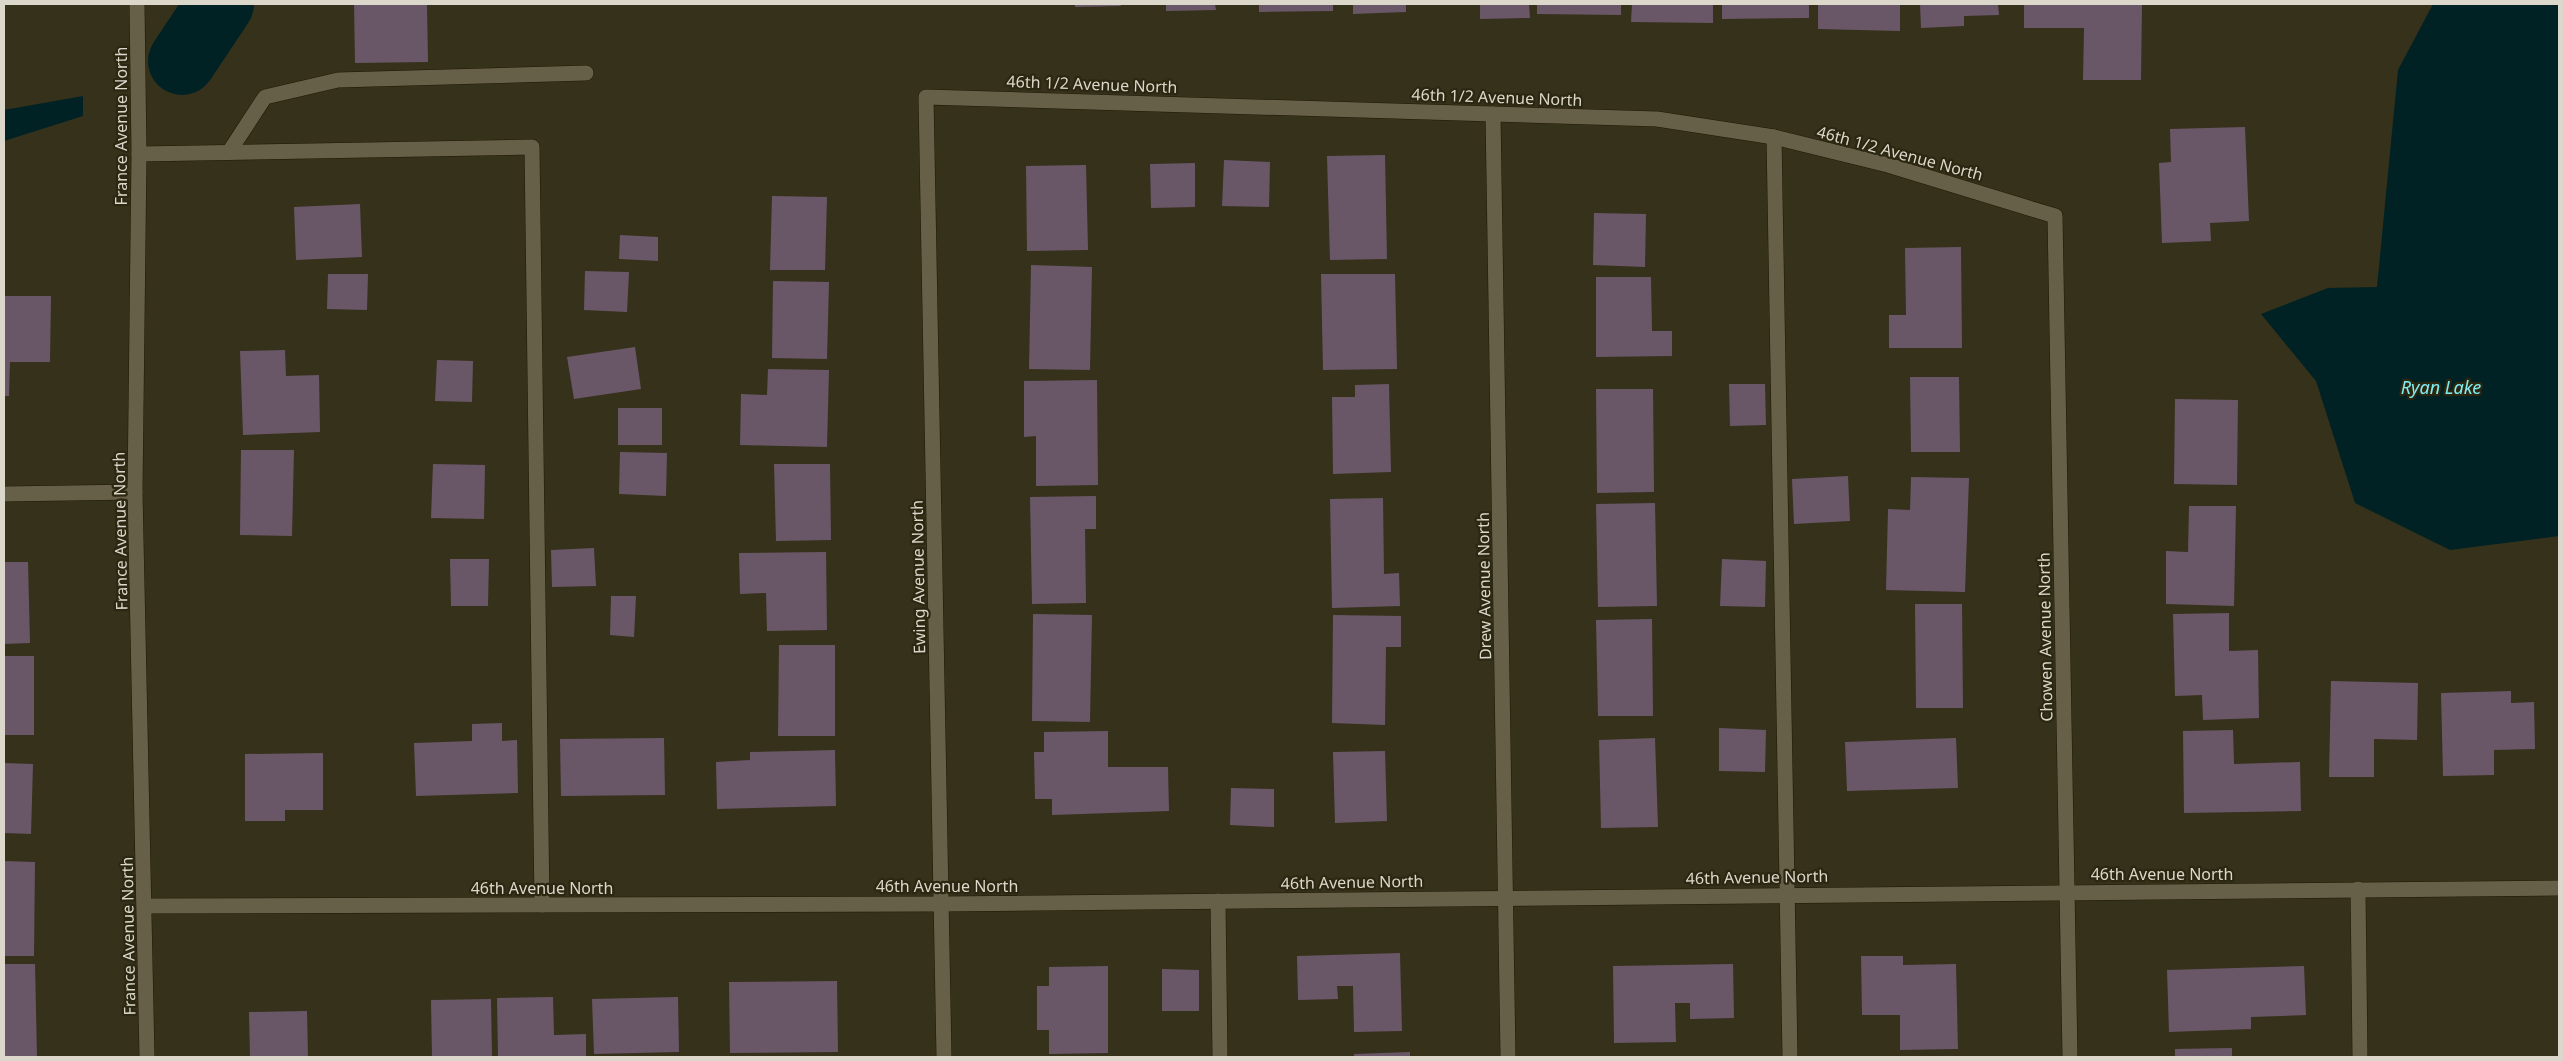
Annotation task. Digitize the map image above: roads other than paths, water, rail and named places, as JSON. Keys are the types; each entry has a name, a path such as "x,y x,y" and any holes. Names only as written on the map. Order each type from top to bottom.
{"street":[{"name":"France Avenue North","path":"137,4 139,154 135,492 146,906 147,1057"},
{"path":"229,152 266,97 329,82 586,74"},
{"name":"46th 1/2 Avenue North","path":"926,97 1657,119 1774,137 1888,165 2055,216"},
{"name":"Ewing Avenue North","path":"926,97 944,1057"},
{"name":"Drew Avenue North","path":"1493,114 1507,898 1508,1057"},
{"path":"1774,137 1790,1057"},
{"path":"139,154 532,147 542,905"},
{"name":"Chowen Avenue North","path":"2055,216 2070,1057"},
{"path":"4,494 135,492"},
{"name":"46th Avenue North","path":"146,906 942,904 1788,894 2559,888"},
{"path":"2358,890 2360,1057"},
{"path":"1218,901 1220,1057"}],"water":[{"name":"Ryan Lake","path":"2433,4 2559,4 2559,536 2450,550 2355,503 2316,381 2261,314 2328,288 2377,287 2398,70"},
{"path":"83,96 83,116 4,141 4,110"}],"waterway":[{"path":"182,61 220,4"}]}
